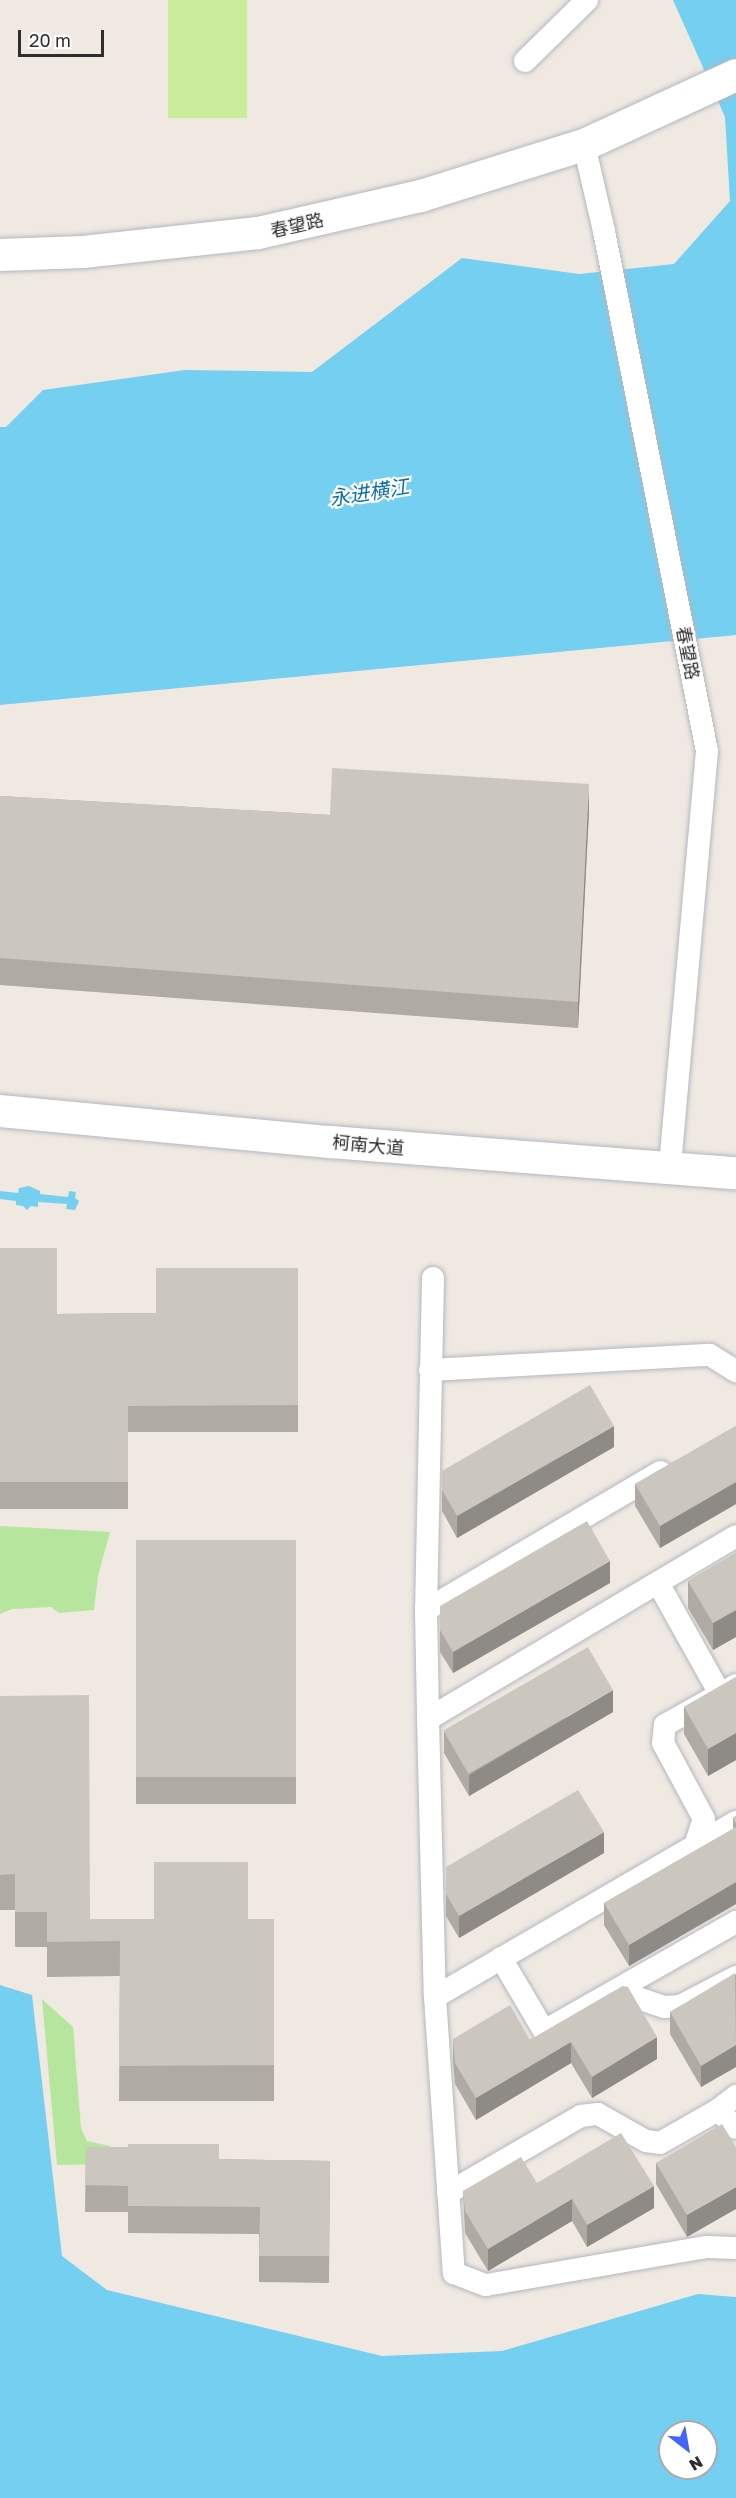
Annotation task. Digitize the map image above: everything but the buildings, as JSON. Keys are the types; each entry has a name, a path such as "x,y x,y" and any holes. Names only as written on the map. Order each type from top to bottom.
{"street":[{"path":"525,61 587,0"},
{"name":"春望路","path":"0,255 83,252 258,233 421,196 584,145 736,75"},
{"name":"春望路","path":"584,145 604,231 707,751 670,1168"},
{"name":"柯南大道","path":"0,1111 330,1142 736,1173"},
{"path":"433,1278 426,1610 428,1719 435,1997 454,2273 486,2285 707,2247 736,2248"},
{"path":"430,1370 710,1355 736,1371"},
{"path":"426,1610 674,1464"},
{"path":"428,1719 736,1536"},
{"path":"658,1583 728,1690 664,1725 663,1743 704,1819 695,1846"},
{"path":"435,1997 736,1822"},
{"path":"501,1958 544,2031 736,1922"},
{"path":"611,1994 623,1993 664,2007 680,2006 736,1977"},
{"path":"448,2193 581,2116 598,2114 646,2141 660,2143 718,2110 736,2096"},
{"path":"718,2110 736,2128"}],"green space":[{"path":"168,0 247,0 247,118 168,118"},
{"path":"0,1526 110,1532 98,1576 94,1610 59,1613 51,1607 12,1609 0,1614"},
{"path":"42,1999 73,2027 81,2128 87,2141 110,2146 115,2164 57,2165"}],"water":[{"name":"永进横江","path":"673,0 736,0 736,635 0,705 0,427 6,427 43,390 185,370 312,372 462,258 579,274 674,264 730,201 725,117"},
{"path":"29,1186 40,1191 40,1194 68,1197 69,1191 76,1192 75,1198 79,1201 75,1210 66,1209 67,1204 38,1202 38,1207 31,1206 27,1210 23,1206 16,1205 16,1201 0,1199 0,1191 18,1193 19,1188"},
{"path":"0,1985 32,1995 62,2256 107,2290 382,2356 502,2351 698,2294 736,2297 736,2498 0,2498"}]}
